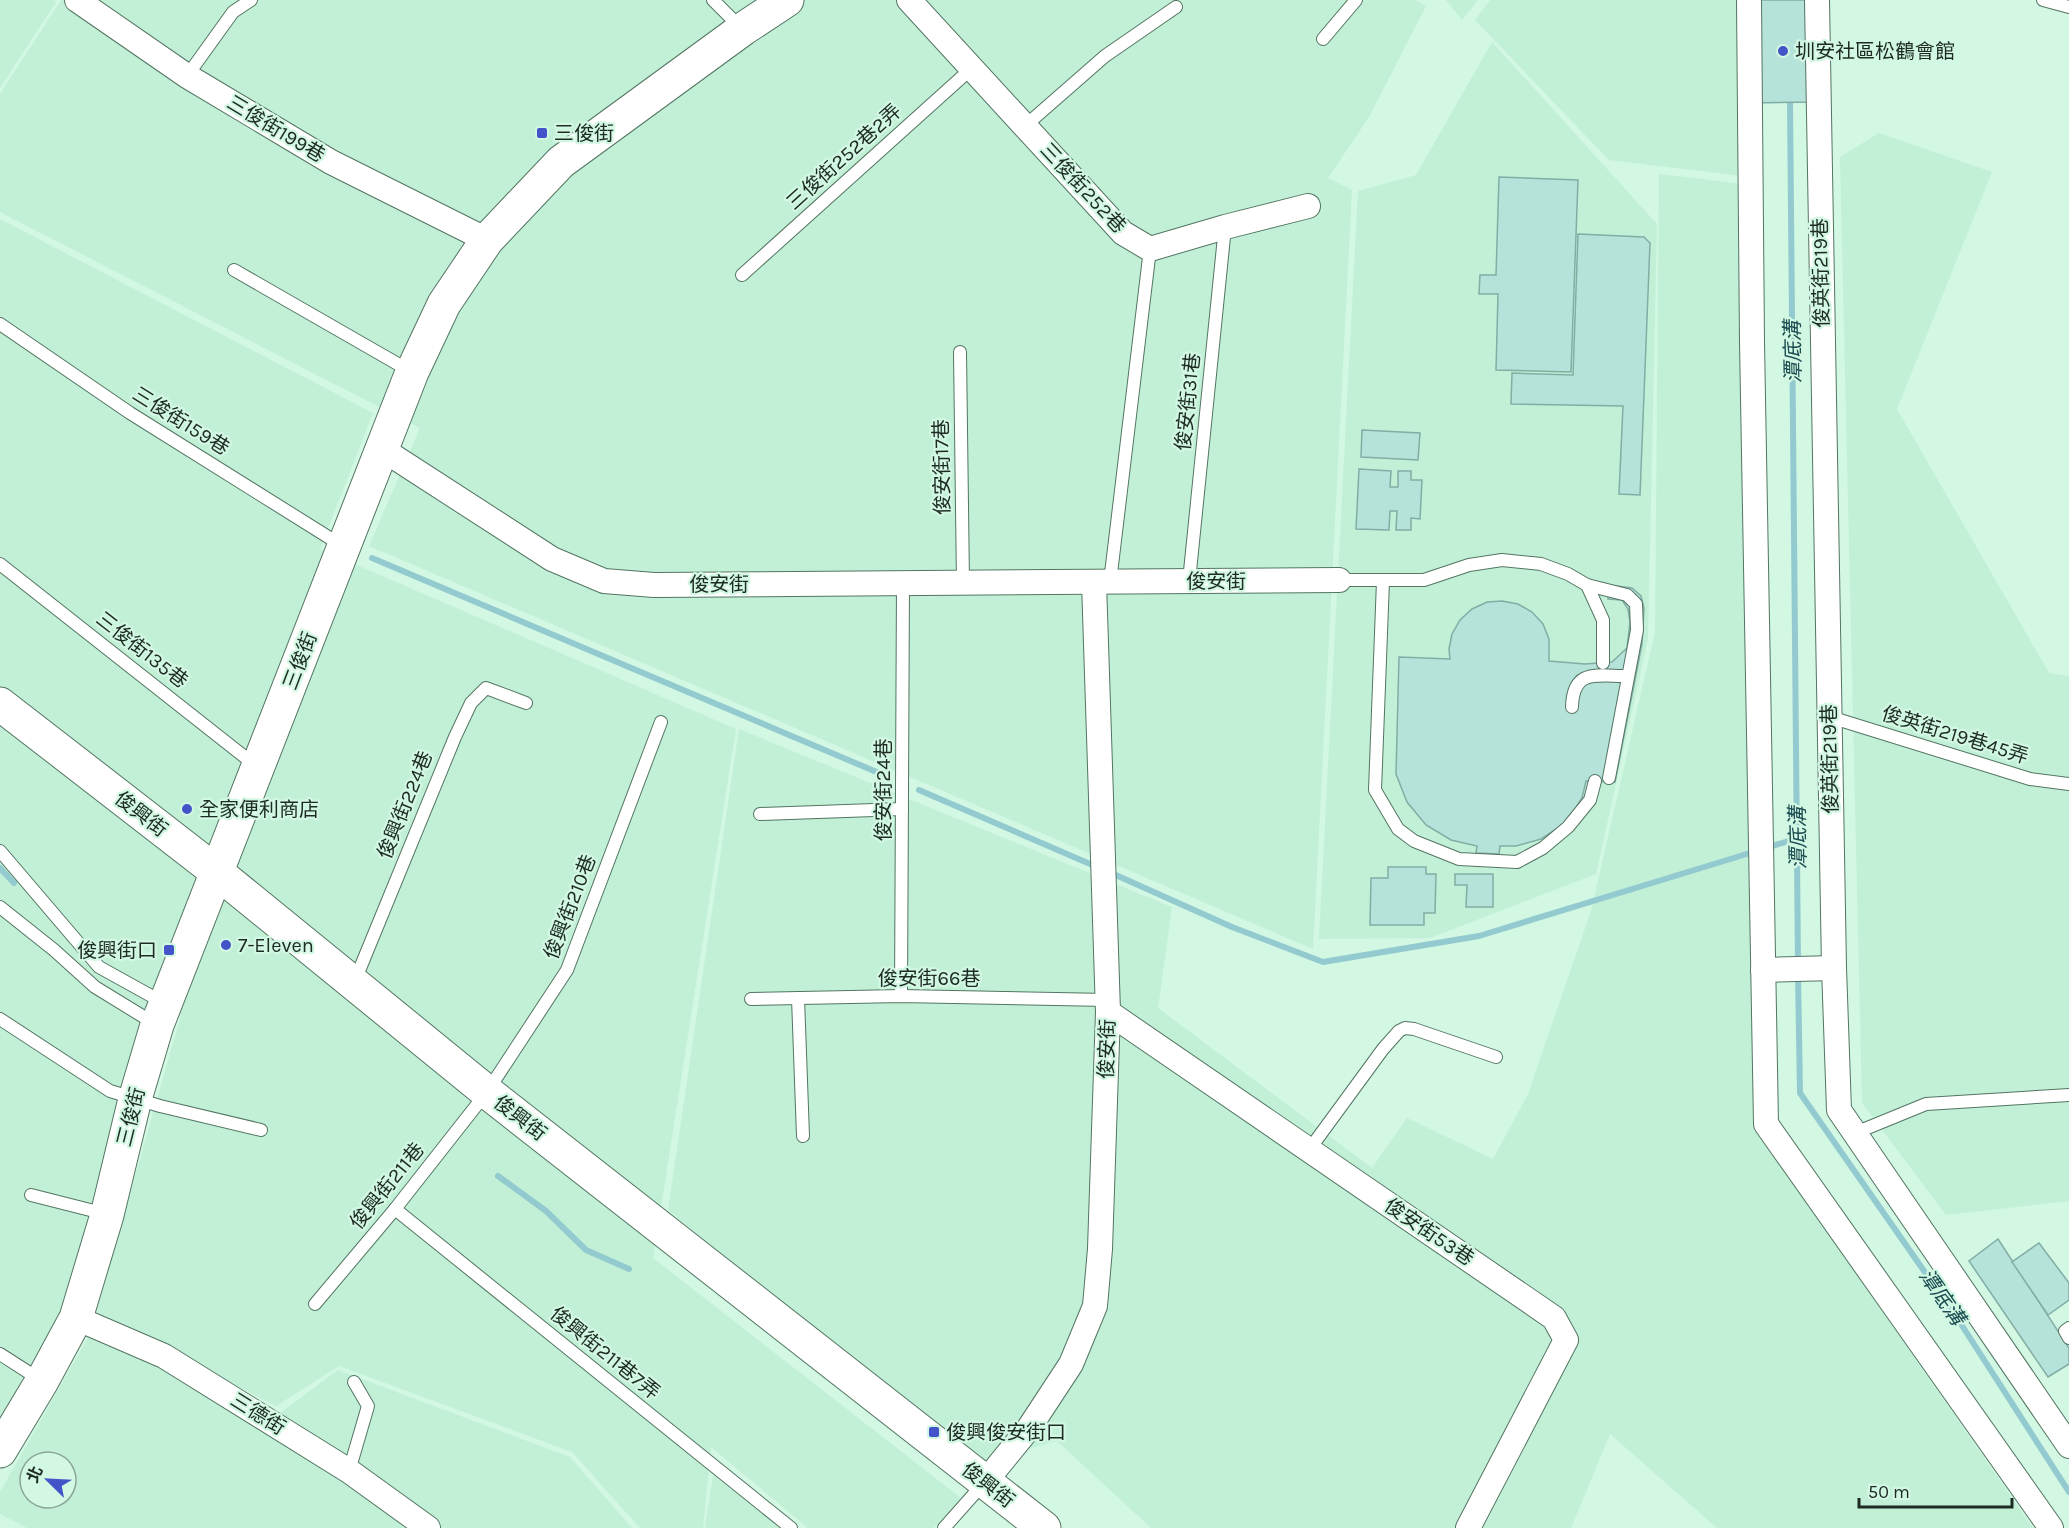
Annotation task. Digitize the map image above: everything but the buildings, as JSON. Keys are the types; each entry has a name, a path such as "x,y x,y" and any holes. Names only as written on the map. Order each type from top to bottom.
{"street":[{"name":"三俊街199巷","path":"76,0 187,76 331,162 487,240"},
{"name":"三俊街","path":"0,1451 76,1318 107,1215 135,1098 161,1014 412,372 444,304 487,240 561,162 742,29 787,0"},
{"name":"三俊街252巷","path":"909,0 1122,234 1150,249"},
{"path":"1749,0 1752,354 1766,1124 2051,1528"},
{"name":"俊英街219巷","path":"1816,0 1834,968 1839,1110 2069,1446"},
{"path":"1150,249 1308,206"},
{"name":"俊安街","path":"382,449 552,559 603,581 654,585 1339,580"},
{"name":"俊安街","path":"985,1482 1029,1428 1071,1364 1095,1306 1100,1249 1108,1006 1103,869 1102,582"},
{"name":"俊興街","path":"0,704 218,873 487,1092 1044,1528"},
{"path":"1763,970 1834,968"},
{"name":"俊安街53巷","path":"1108,1006 1309,1150 1554,1318 1566,1340 1468,1528"},
{"name":"三德街","path":"76,1318 164,1356 349,1471 428,1528"}],"lane":[{"path":"187,76 233,12 251,0"},
{"path":"713,0 742,29"},
{"path":"1323,39 1356,0"},
{"path":"2043,0 2069,7"},
{"path":"1025,126 1105,56 1176,6"},
{"name":"三俊街252巷2弄","path":"742,275 972,68"},
{"name":"俊安街31巷","path":"1189,581 1225,227"},
{"path":"1102,582 1150,249"},
{"path":"234,270 412,372"},
{"name":"三俊街159巷","path":"0,324 130,413 344,546"},
{"name":"俊安街17巷","path":"960,351 963,583"},
{"path":"1339,580 1424,579 1469,565 1502,560 1541,564 1568,574 1587,585 1627,595 1636,604 1637,630 1609,778"},
{"name":"三俊街135巷","path":"0,564 258,768"},
{"path":"1383,581 1375,790 1398,830 1414,841 1459,859 1517,862 1543,848 1568,827 1590,800 1595,781"},
{"name":"俊安街24巷","path":"902,996 903,583"},
{"path":"1587,585 1604,620 1603,663"},
{"path":"1572,707 1572,693 1577,683 1587,676 1627,676"},
{"name":"俊興街224巷","path":"354,984 454,737 471,703 486,688 526,704"},
{"name":"俊英街219巷45弄","path":"1830,717 2030,779 2069,784"},
{"name":"俊興街210巷","path":"487,1092 567,970 661,722"},
{"path":"760,814 902,809"},
{"path":"0,851 99,967 161,1014"},
{"path":"0,907 54,950 95,987 161,1014"},
{"name":"俊安街66巷","path":"751,999 902,996 1108,1006"},
{"path":"798,998 803,1137"},
{"path":"0,1018 110,1091 261,1130"},
{"path":"1309,1150 1383,1049 1399,1031 1405,1028 1496,1057"},
{"name":"俊興街211巷","path":"315,1304 395,1209 487,1092"},
{"path":"1855,1133 1926,1104 2069,1095"},
{"path":"31,1195 107,1215"},
{"name":"俊興街211巷7弄","path":"395,1209 791,1528"},
{"path":"2069,1328 2065,1331 2069,1338"},
{"path":"0,1354 42,1381"},
{"path":"349,1471 368,1406 354,1382"},
{"path":"944,1528 985,1482"}],"shaded area":[{"path":"0,0 53,0 56,2 0,88"},
{"path":"61,0 898,0 1114,235 926,0 1416,0 1426,6 1369,117 1328,178 1352,190 1313,949 369,546 420,428 0,212 0,94"},
{"path":"1446,0 1478,0 1462,20"},
{"path":"1490,0 1740,0 1742,176 1609,160 1475,20"},
{"path":"1492,42 1657,224 1648,639 1596,874 1430,938 1319,939 1358,191 1416,175"},
{"path":"1879,133 1992,172 1897,409 2049,673 2069,676 2069,1201 1946,1215 1862,1103 1840,157"},
{"path":"1659,174 1742,184 1755,1129 2033,1528 1717,1528 1610,1434 1571,1528 1151,1528 1057,1441 980,1462 668,1210 739,729 1172,907 1158,1008 1372,1168 1407,1118 1493,1159 1528,1094 1591,911 1655,632"},
{"path":"0,219 373,413 320,549 736,729 653,1258 961,1498 934,1528 808,1528 711,1447 703,1528 640,1528 572,1452 339,1366 276,1406 96,1313 181,1015 154,994 68,1320 0,1436"},
{"path":"90,1334 158,1362 227,1408 280,1413 338,1370 570,1457 632,1528 27,1528 0,1514 0,1492 18,1460 18,1510 78,1510 78,1450 24,1450"},
{"path":"713,1475 780,1528 705,1528"}],"waterway":[{"name":"潭底溝","path":"1790,103 1798,964"},
{"path":"372,558 886,776"},
{"path":"919,790 1097,867"},
{"path":"1772,846 1796,839"},
{"path":"1109,872 1232,927 1323,962 1479,936 1750,853"},
{"path":"0,868 14,883"},
{"name":"潭底溝","path":"1798,974 1800,1093 1961,1324 2069,1492"},
{"path":"498,1176 546,1211 586,1250 629,1269"}],"place":[{"name":"圳安社區松鶴會館","path":"1783,51"},
{"name":"三俊街","path":"542,133"},
{"name":"全家便利商店","path":"187,809"},
{"name":"7-Eleven","path":"226,945"},
{"name":"俊興街口","path":"169,950"},
{"name":"俊興俊安街口","path":"934,1432"}]}
